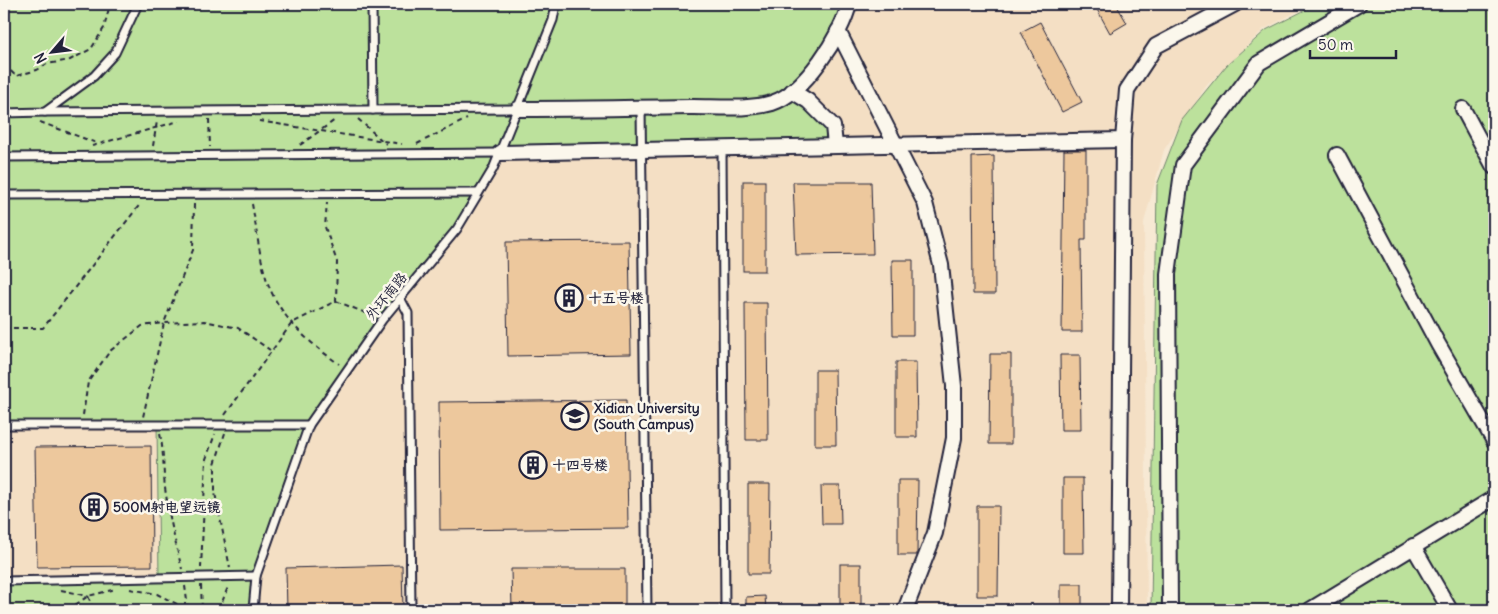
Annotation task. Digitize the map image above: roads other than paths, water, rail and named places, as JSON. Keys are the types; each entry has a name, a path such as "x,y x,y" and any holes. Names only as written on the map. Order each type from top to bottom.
{"street":[{"path":"518,109 756,106 773,102 798,86 816,64 838,31 849,4"},
{"path":"1119,610 1123,140 1127,90 1156,46 1235,4"},
{"path":"1170,610 1168,274 1183,165 1259,63 1359,4"},
{"path":"838,31 925,203 941,265 954,386 954,438 937,524 904,610"},
{"path":"792,91 808,102 833,126 835,145"},
{"path":"1462,109 1494,167"},
{"path":"500,153 1123,140"},
{"path":"1337,155 1438,344 1494,441"},
{"path":"1310,610 1494,498"},
{"path":"1413,546 1450,610"}],"lane":[{"path":"45,112 94,76 115,53 138,4"},
{"path":"372,4 373,110"},
{"name":"外环南路","path":"253,610 256,576 309,425 382,320 457,229 478,194 500,153 553,20 556,4"},
{"path":"642,108 647,610"},
{"path":"4,113 518,109"},
{"path":"722,149 725,610"},
{"path":"4,157 500,153"},
{"path":"4,195 478,194"},
{"path":"400,298 408,313 411,610"},
{"path":"4,425 309,425"},
{"path":"4,581 256,576"}],"place":[{"name":"十五号楼","path":"569,298"},
{"name":"Xidian University (South Campus)","path":"575,416"},
{"name":"十四号楼","path":"533,465"},
{"name":"500M射电望远镜","path":"94,507"}]}
